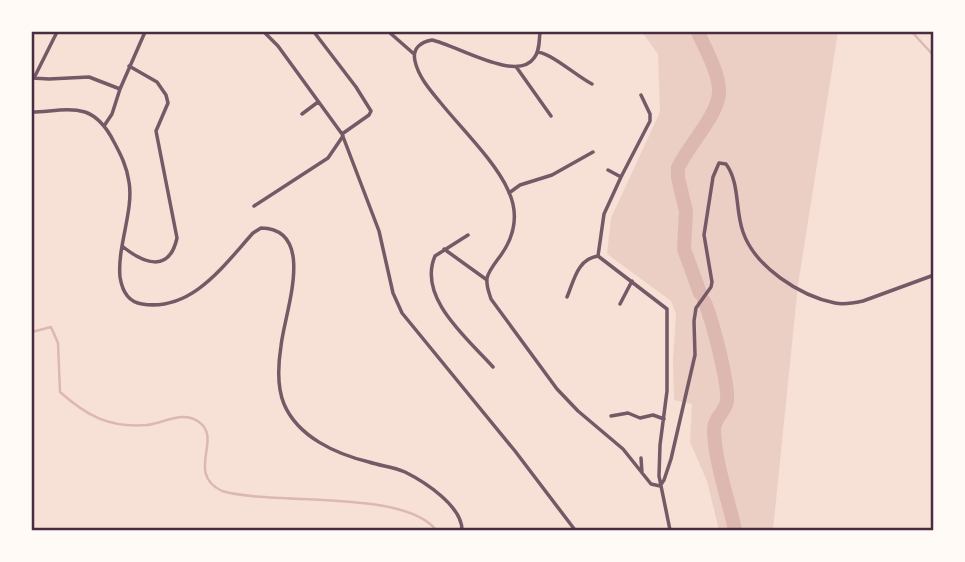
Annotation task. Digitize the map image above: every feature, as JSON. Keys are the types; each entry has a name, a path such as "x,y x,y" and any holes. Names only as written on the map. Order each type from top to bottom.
{"street":[{"path":"57,32 33,78 89,77 120,89"},
{"path":"104,126 112,114 129,66 145,32"},
{"path":"264,32 278,46 343,135 379,231 393,293 402,313 515,451 575,530"},
{"path":"254,206 328,158 343,135 371,111 314,32"},
{"path":"389,32 414,54"},
{"path":"540,32 538,52 529,64 517,68 496,64 432,40 418,46 414,54 415,63 426,85 496,171 509,193 514,213 512,236 487,280 491,299 498,312 578,411 623,449 651,484 660,486"},
{"path":"538,52 549,56 592,84"},
{"path":"122,246 146,262 158,262 172,253 177,238 156,131 167,103 166,95 157,82 129,66"},
{"path":"517,68 551,116"},
{"path":"598,256 604,214 650,121 650,114 641,94"},
{"path":"302,114 318,102"},
{"path":"32,112 84,112 96,118 104,126 124,161 130,183 120,278 126,294 138,304 162,304 200,289 261,228 279,232 288,240 293,251 294,279 281,344 279,379 284,403 298,427 343,454 405,472 455,509 461,519 462,530"},
{"path":"509,193 520,185 552,176 593,152"},
{"path":"660,486 671,459 695,355 696,309 712,282 704,235 713,177 719,163 726,163 731,173 743,234 753,252 769,269 798,288 839,304 850,303 863,301 933,275"},
{"path":"608,170 621,177"},
{"path":"468,235 438,252 433,260 431,277 436,300 493,367"},
{"path":"444,249 487,280"},
{"path":"598,256 667,309 667,391 660,445 660,486 670,530"},
{"path":"567,297 579,267 585,260 598,256"},
{"path":"620,304 632,281"},
{"path":"497,320 498,312"},
{"path":"611,416 628,413 640,418 653,415 664,419"},
{"path":"641,458 642,474"}],"shaded area":[{"path":"642,32 838,32 798,285 773,530 719,530 707,481 690,442 692,404 674,400 676,314 671,301 607,254 611,218 660,112 658,54"}],"waterway":[{"path":"698,32 716,74 718,98 710,118 678,168 678,178 686,211 684,249 700,293"},
{"path":"912,32 934,56"},
{"path":"704,301 715,336 727,393 727,401 714,430 719,468 735,530"},
{"path":"32,332 51,327 58,343 60,392 89,414 110,422 133,425 147,425 180,417 199,422 208,437 206,475 211,484 222,491 396,509 420,517 436,530"}]}
